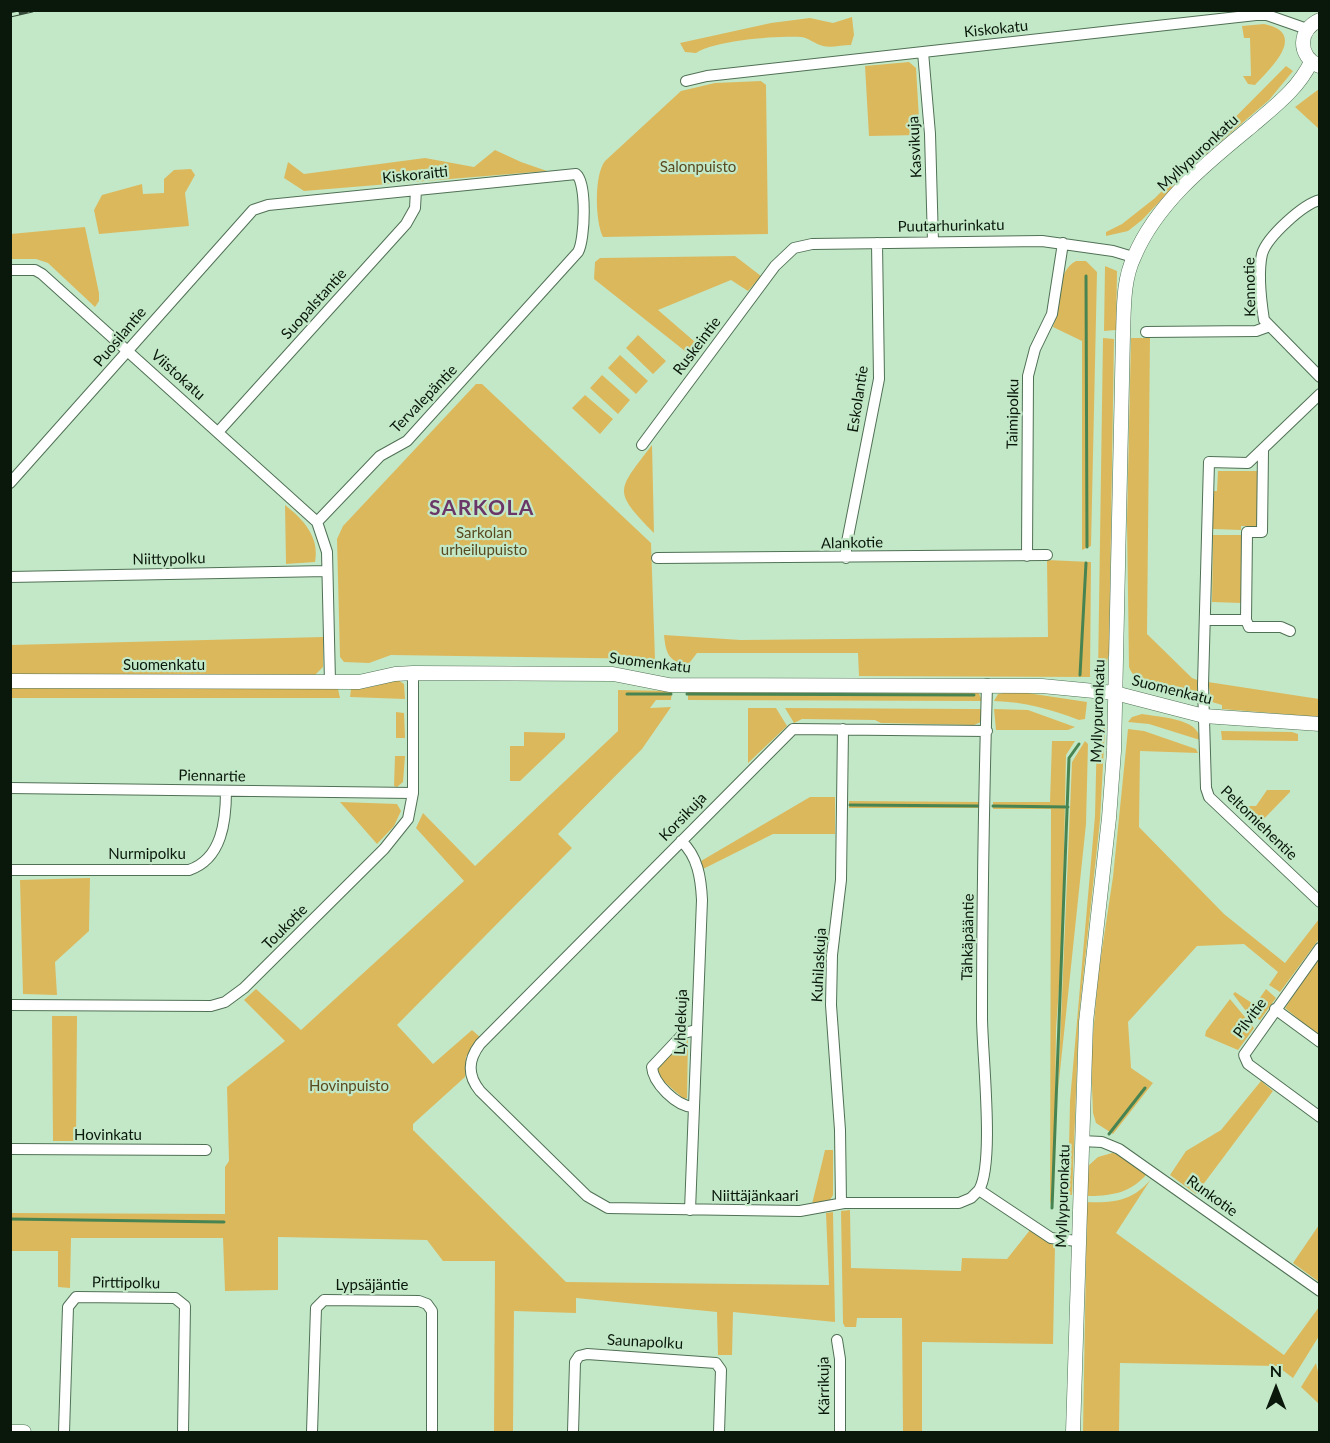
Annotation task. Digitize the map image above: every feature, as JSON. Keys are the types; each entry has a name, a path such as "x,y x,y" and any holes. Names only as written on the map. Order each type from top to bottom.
{"street":[{"name":"Kiskokatu","path":"686,81 707,76 1256,15 1267,15 1307,30"},
{"path":"1316,64 1303,50 1302,43 1307,30 1320,20"},
{"name":"Kasvikuja","path":"922,52 930,134 933,242"},
{"name":"Myllypuronkatu","path":"1073,1432 1077,1241 1088,996 1109,818 1115,693 1122,334 1126,287 1133,257 1159,215 1187,182 1286,96 1316,64"},
{"name":"Kiskoraitti","path":"253,210 268,205 569,174 580,177"},
{"name":"Tervalepäntie","path":"317,522 380,456 407,441 578,252 583,241 580,177"},
{"name":"Suopalstantie","path":"219,431 406,224 415,208 416,190"},
{"name":"Kennotie","path":"1320,200 1298,211 1263,252 1263,315 1267,327 1320,377"},
{"name":"Puosilantie","path":"10,483 253,210"},
{"name":"Puutarhurinkatu","path":"775,266 786,254 803,245 877,243 1002,240 1062,243 1113,251 1133,257"},
{"name":"Eskolantie","path":"846,558 846,547 879,379 877,243"},
{"name":"Taimipolku","path":"1027,556 1028,376 1035,350 1052,314 1062,243"},
{"name":"Ruskeintie","path":"642,445 775,266"},
{"name":"Viistokatu","path":"10,270 35,270 42,274 219,431 317,522"},
{"path":"1146,333 1256,331 1267,327"},
{"path":"1290,631 1281,627 1249,627 1246,620 1247,532 1262,532 1263,452 1320,394"},
{"name":"Peltomiehentie","path":"1263,452 1248,463 1209,462 1204,716 1206,788 1209,797 1320,902"},
{"path":"317,522 325,541 330,682"},
{"name":"Alankotie","path":"657,558 1047,555"},
{"name":"Niittypolku","path":"10,576 327,571"},
{"path":"1206,620 1246,620"},
{"name":"Suomenkatu","path":"10,681 359,682 395,674 413,673 614,674 669,685 987,684 1115,693 1204,716 1320,724"},
{"name":"Toukotie","path":"10,1005 200,1006 225,1002 244,988 384,849 408,819 413,793 413,673"},
{"name":"Tähkäpääntie","path":"979,1190 984,1178 985,1159 985,1064 982,1020 987,684"},
{"name":"Korsikuja","path":"470,1071 472,1058 480,1044 793,729 987,731"},
{"name":"Kuhilaskuja","path":"841,1203 840,1130 831,1005 832,955 841,880 843,729"},
{"name":"Piennartie","path":"10,788 413,793"},
{"name":"Nurmipolku","path":"10,870 189,870 199,867 213,851 225,825 226,791"},
{"name":"Lyhdekuja","path":"681,841 693,855 701,885 690,1210"},
{"name":"Pilvitie","path":"1320,948 1245,1049 1244,1060 1320,1117"},
{"path":"1275,1009 1320,1042"},
{"path":"693,1107 684,1106 658,1083 652,1067 684,1033 696,1030"},
{"name":"Niittäjänkaari","path":"470,1071 480,1091 592,1200 612,1208 800,1211 841,1203 953,1203 971,1198 979,1190"},
{"name":"Runkotie","path":"1081,1140 1102,1142 1119,1149 1320,1292"},
{"name":"Hovinkatu","path":"10,1149 206,1150"},
{"path":"979,1190 1051,1238 1077,1241"},
{"name":"Pirttipolku","path":"64,1432 68,1307 76,1297 175,1298 185,1306 183,1432"},
{"name":"Lypsäjäntie","path":"312,1432 316,1308 324,1300 419,1300 427,1304 432,1311 432,1432"},
{"name":"Kärrikuja","path":"837,1340 840,1359 840,1432"},
{"name":"Saunapolku","path":"573,1432 575,1362 579,1356 587,1354 716,1363 721,1370 719,1432"},
{"path":"10,1432 21,1432"}],"green space":[{"path":"852,17 854,35 851,45 826,47 801,37 777,37 732,42 696,53 685,52 680,43 771,23 810,18 833,23"},
{"path":"1264,24 1277,29 1284,35 1285,43 1282,52 1269,70 1255,85 1248,84 1243,76 1251,76 1250,38 1244,38 1242,26"},
{"path":"909,62 916,68 920,135 869,136 865,66"},
{"path":"1286,66 1293,71 1269,100 1198,161 1142,220 1128,231 1106,236 1106,232 1122,224 1155,198"},
{"name":"Salonpuisto","path":"761,81 766,85 768,234 603,237 598,220 597,187 605,161 681,91 715,83"},
{"path":"1319,89 1319,129 1295,107"},
{"path":"495,150 547,171 304,191 284,178 288,162 304,174 425,158 474,167"},
{"path":"191,169 195,175 185,193 189,226 99,234 94,210 102,195 142,184 143,194 164,193 164,179 174,170"},
{"path":"85,227 99,293 99,301 95,307 48,263 36,259 11,259 11,234"},
{"path":"735,256 761,276 748,291 731,280 658,310 702,348 695,359 594,279 595,262 600,258"},
{"path":"1076,261 1086,261 1097,272 1091,546 1082,550 1082,341 1053,327 1062,281 1069,266"},
{"path":"1105,266 1117,271 1116,330 1104,331"},
{"path":"638,335 666,361 653,374 626,348"},
{"path":"1103,338 1114,339 1109,654 1105,668 1098,674"},
{"path":"1131,338 1150,338 1147,634 1192,678 1200,681 1200,697 1195,701 1168,694 1147,685 1133,674 1129,667 1127,521"},
{"path":"620,355 648,381 636,394 608,368"},
{"path":"602,375 630,400 618,414 590,388"},
{"name":"Sarkolan urheilupuisto","path":"476,384 482,384 651,543 655,659 391,655 369,663 344,662 340,657 337,539 343,526"},
{"path":"585,395 613,419 600,434 572,408"},
{"path":"652,445 654,533 631,508 624,490 632,472"},
{"path":"1218,471 1257,471 1257,526 1241,526 1241,530 1213,529 1213,491 1217,491"},
{"path":"285,505 309,529 315,545 315,562 286,564"},
{"path":"1213,535 1243,535 1241,603 1212,602"},
{"path":"1047,560 1091,562 1090,677 859,676 858,653 697,653 687,666 672,659 666,647 664,635 741,640 1048,637"},
{"path":"323,637 323,667 315,675 11,674 11,645"},
{"path":"398,680 404,684 405,699 350,697 351,689 366,688"},
{"path":"1208,682 1319,699 1319,717 1222,709 1222,705 1212,702"},
{"path":"11,688 338,689 340,698 11,698"},
{"name":"Hovinpuisto","path":"618,690 672,691 671,700 656,700 650,708 671,707 642,749 558,834 572,848 397,1025 433,1064 472,1030 480,1037 466,1057 465,1077 413,1124 413,1130 566,1282 829,1285 826,1213 833,1212 835,1322 733,1312 732,1355 718,1355 717,1312 576,1298 576,1313 514,1311 513,1432 494,1432 495,1261 443,1261 427,1240 278,1237 278,1290 225,1291 223,1238 71,1238 70,1288 58,1287 58,1251 11,1251 11,1213 225,1214 225,1167 229,1161 227,1087 285,1041 244,1000 256,989 301,1030 464,881 416,828 423,813 475,866 618,731"},
{"path":"688,691 978,691 982,701 688,700"},
{"path":"1014,691 1087,702 1085,719 1079,720 1048,709 994,701 998,694"},
{"path":"748,708 776,708 787,726 748,763"},
{"path":"785,708 980,709 982,712 981,722 974,725 802,719 794,723"},
{"path":"994,709 1028,710 1075,727 1068,730 996,730"},
{"path":"396,712 404,713 405,738 396,738"},
{"path":"1142,714 1186,723 1198,733 1200,740 1149,724 1128,722 1132,717"},
{"path":"1099,728 1105,728 1100,820 1079,1016 1072,1195 1068,1195 1070,1101 1095,816 1097,731"},
{"path":"1128,729 1144,731 1196,749 1198,753 1140,751 1139,827 1224,914 1285,963 1319,919 1319,939 1280,992 1269,985 1278,972 1244,944 1197,946 1128,1022 1131,1068 1153,1083 1113,1134 1096,1123 1093,1113 1091,1059 1098,976 1113,877"},
{"path":"1221,731 1292,732 1298,734 1298,741 1222,740"},
{"path":"524,732 565,733 565,738 520,781 510,781 510,746 524,746"},
{"path":"1052,741 1075,741 1066,755 1062,946 1056,1029 1054,1186 1050,1205 1051,809 993,809 993,802 1050,802"},
{"path":"1085,741 1088,744 1086,824 1058,1090 1072,762"},
{"path":"395,756 405,756 403,782 397,787 394,786"},
{"path":"1267,790 1290,790 1290,792 1256,827 1237,806 1256,806"},
{"path":"810,797 835,797 835,834 773,834 703,869 701,861"},
{"path":"849,801 980,802 980,808 849,808"},
{"path":"340,802 397,804 401,811 394,826 377,844"},
{"path":"90,878 89,931 55,962 57,995 23,994 20,880"},
{"path":"1319,957 1319,1036 1285,1008"},
{"path":"1266,989 1276,998 1260,1020 1249,1015 1233,994 1235,992 1255,1005"},
{"path":"1230,999 1254,1028 1238,1050 1205,1036 1206,1031"},
{"path":"52,1016 77,1016 76,1141 53,1141"},
{"path":"685,1039 688,1040 687,1098 684,1099 661,1079 657,1069"},
{"path":"1261,1081 1273,1091 1196,1194 1170,1175 1186,1151 1221,1130"},
{"path":"825,1150 833,1150 833,1195 830,1200 812,1204"},
{"path":"1112,1153 1119,1154 1146,1175 1133,1186 1118,1193 1085,1196 1088,1166 1098,1157"},
{"path":"1151,1179 1116,1233 1284,1355 1319,1307 1319,1336 1293,1378 1277,1366 1120,1363 1119,1432 1083,1432 1087,1202 1122,1199 1137,1192"},
{"path":"850,1210 851,1268 961,1271 962,1258 1007,1259 1030,1230 1055,1246 1053,1344 922,1342 922,1432 903,1432 902,1318 857,1318 856,1327 845,1327 843,1323 841,1211"},
{"path":"1319,1225 1319,1282 1293,1263"},
{"path":"1316,1363 1319,1376 1319,1404 1301,1387"}],"waterway":[{"path":"1086,276 1087,547"},
{"path":"1080,675 1086,563"},
{"path":"627,694 671,694"},
{"path":"687,694 974,695"},
{"path":"1052,1208 1069,758 1079,744"},
{"path":"850,805 978,806"},
{"path":"993,806 1068,807"},
{"path":"1109,1134 1145,1088"},
{"path":"10,1219 224,1222"}],"railway":[{"path":"10,15 32,10"}],"district":[{"name":"SARKOLA","path":"482,508"}]}
